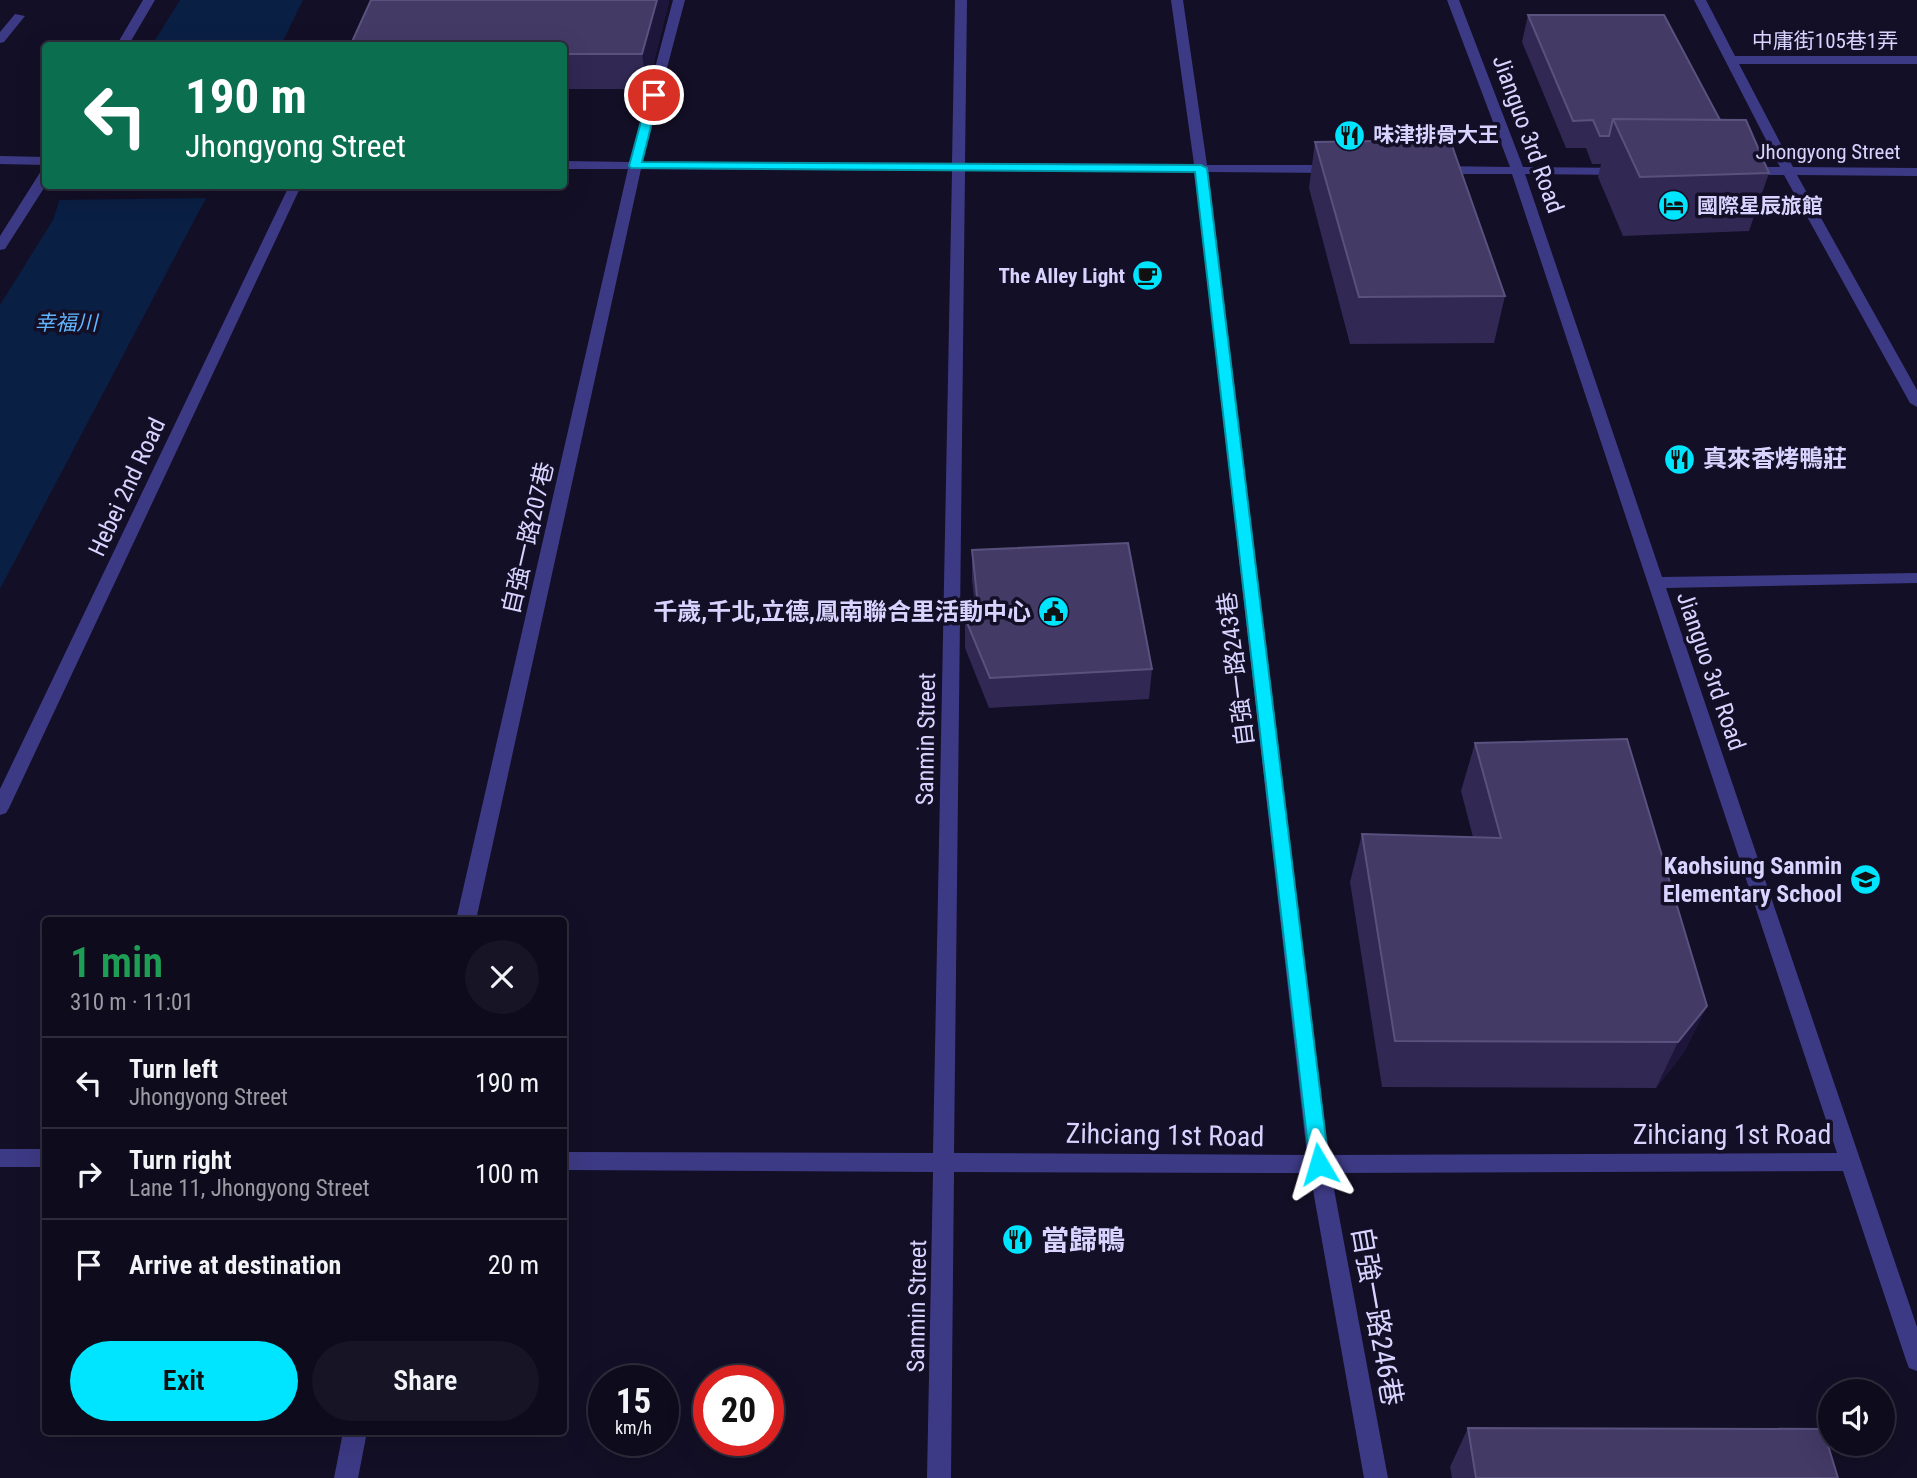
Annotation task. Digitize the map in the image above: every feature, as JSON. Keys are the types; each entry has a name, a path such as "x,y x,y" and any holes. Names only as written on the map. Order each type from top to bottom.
{"street":[{"path":"124,42 149,0"},
{"name":"自強一路207巷","path":"467,917 635,166 679,0"},
{"name":"Sanmin Street","path":"939,1478 961,0"},
{"name":"自強一路243巷","path":"1177,0 1201,168 1319,1164"},
{"name":"Jianguo 3rd Road","path":"1453,0 1516,170 1917,1360"},
{"path":"1700,0 1788,171 1917,403"},
{"path":"0,40 19,16"},
{"name":"中庸街105巷1弄","path":"1733,60 1917,60"},
{"path":"0,160 42,160"},
{"path":"567,165 1347,169"},
{"path":"1426,170 1634,171"},
{"name":"Jhongyong Street","path":"1732,171 1917,172"},
{"path":"0,246 42,180"},
{"name":"Hebei 2nd Road","path":"0,808 294,189"},
{"path":"1656,583 1917,578"},
{"path":"0,1158 42,1158"},
{"name":"Zihciang 1st Road","path":"567,1161 1319,1164 1851,1162"},
{"name":"自強一路246巷","path":"1319,1164 1376,1478"},
{"path":"346,1478 354,1435"}],"water":[{"path":"180,0 303,0 282,42 154,42"},
{"name":"幸福川","path":"63,189 211,189 0,589 0,305 53,220"}],"pier":[{"path":"60,189 214,189 210,198 56,200"}],"building":[{"path":"371,0 657,0 642,54 567,54 567,42 352,42"},
{"path":"1528,15 1664,15 1720,120 1613,119 1609,136 1600,136 1593,120 1573,121"},
{"path":"1613,119 1746,120 1769,173 1640,177"},
{"path":"1450,140 1505,296 1359,297 1315,142"},
{"name":"千歲,千北,立德,鳳南聯合里活動中心","path":"1128,543 1152,669 990,678 965,618 979,614 972,550"},
{"path":"1627,739 1707,1006 1678,1042 1395,1041 1362,834 1501,838 1475,743"},
{"path":"1468,1428 1818,1429 1818,1456 1831,1456 1838,1478 1476,1478"}],"place":[{"name":"味津排骨大王","path":"1350,135"},
{"name":"國際星辰旅館","path":"1674,206"},
{"name":"The Alley Light","path":"1148,276"},
{"name":"真來香烤鴨莊","path":"1680,459"},
{"name":"千歲,千北,立德,鳳南聯合里活動中心","path":"1054,612"},
{"name":"Kaohsiung Sanmin Elementary School","path":"1865,880"},
{"name":"當歸鴨","path":"1018,1240"}],"route":[{"path":"654,95 635,166 1201,168 1319,1164"}]}
